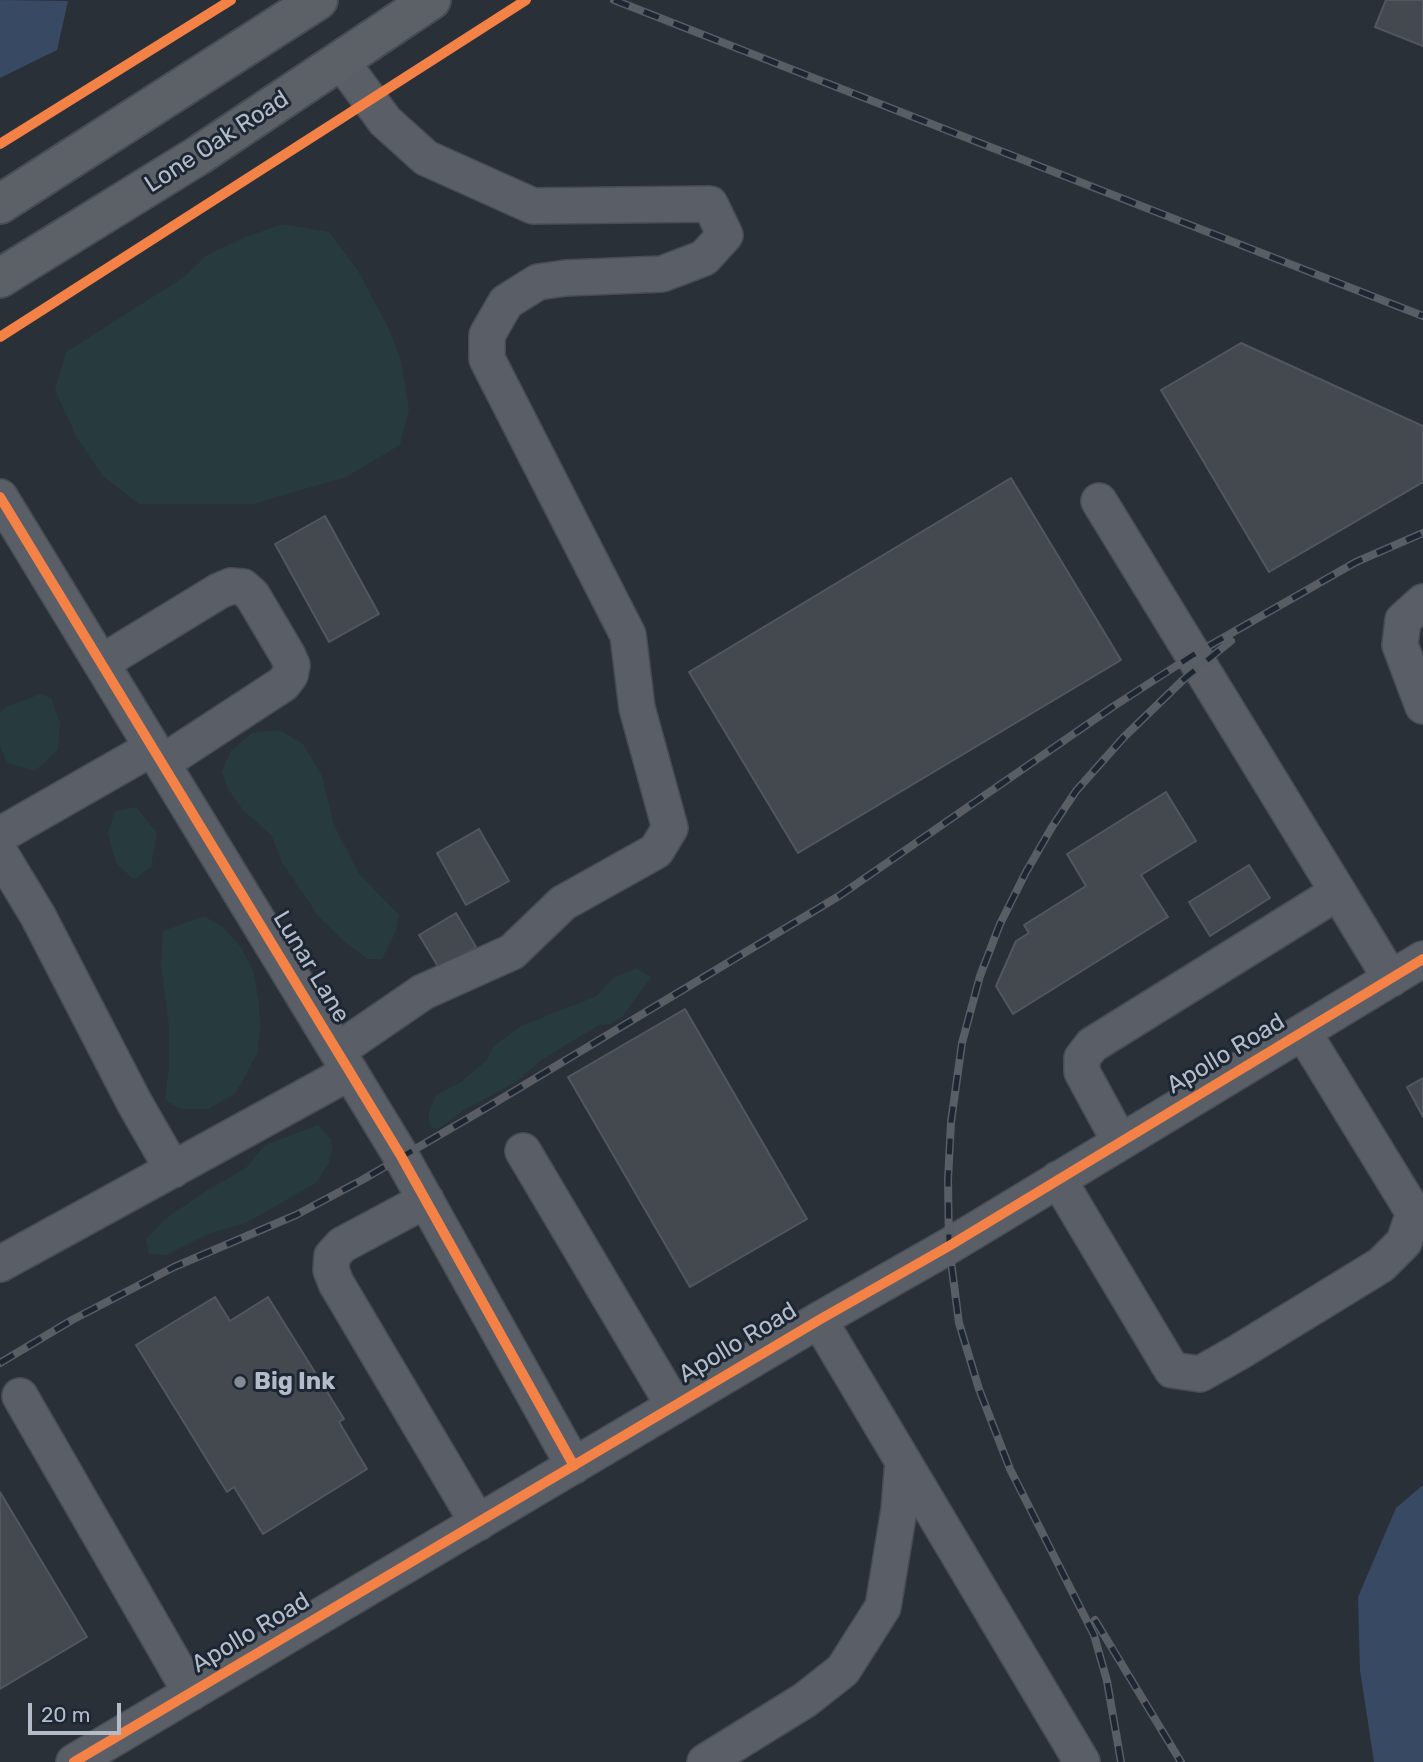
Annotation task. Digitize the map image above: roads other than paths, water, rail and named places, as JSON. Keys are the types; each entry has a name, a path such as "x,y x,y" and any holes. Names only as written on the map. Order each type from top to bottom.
{"main road":[{"path":"0,204 318,0"},
{"name":"Lone Oak Road","path":"0,278 198,155 431,0"}],"street":[{"path":"0,1264 173,1170 344,1062 422,992 512,952 563,902 656,851 670,828 637,708 628,635 487,359 487,335 506,302 538,282 566,278 662,274 704,258 725,234 710,204 533,206 450,169 426,158 385,121 341,61"},
{"name":"Lunar Lane","path":"0,497 426,1200 574,1466"},
{"path":"1099,501 1391,979"},
{"path":"0,835 157,755 283,684 290,675 292,665 259,607 243,587 231,586 101,663"},
{"path":"1423,602 1403,620 1400,645 1423,706"},
{"path":"0,853 38,916 134,1102 173,1170"},
{"path":"1120,1142 1082,1072 1082,1058 1092,1045 1338,892"},
{"name":"Apollo Road","path":"95,1757 191,1693 819,1320 949,1246 1423,960"},
{"path":"1058,1180 1172,1370 1200,1374 1239,1352 1381,1265 1404,1242 1414,1213 1303,1032"},
{"path":"523,1151 674,1406"},
{"path":"426,1200 342,1245 332,1256 331,1270 343,1295 478,1523"},
{"path":"819,1320 1082,1762"},
{"path":"20,1396 191,1693"},
{"path":"705,1762 806,1700 843,1670 883,1607 904,1461"}],"water":[{"path":"0,0 68,1 57,50 0,78"},
{"path":"1423,1485 1423,1762 1374,1762 1360,1670 1358,1597 1396,1508"}],"railway":[{"path":"614,0 1423,316"},
{"path":"0,1363 72,1320 174,1267 296,1215 491,1105 839,896 1114,706 1193,655 1356,562 1423,533"},
{"path":"1121,1762 1107,1681 1094,1635 1010,1469 979,1389 959,1323 949,1246 951,1122 962,1043 980,976 1000,924 1052,827 1076,791 1124,737 1184,679 1231,641"},
{"path":"1095,1620 1181,1762"}],"place":[{"name":"Big Ink","path":"240,1382"}]}
